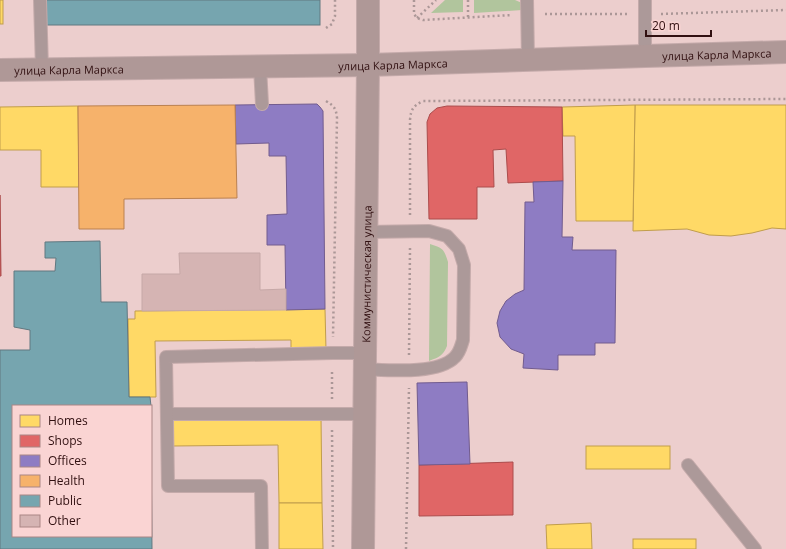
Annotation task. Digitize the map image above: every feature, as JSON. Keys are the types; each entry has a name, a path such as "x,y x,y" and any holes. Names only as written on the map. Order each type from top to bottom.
{"main road":[{"name":"Коммунистическая улица","path":"363,549 368,0"},
{"name":"улица Карла Маркса","path":"0,70 368,65 786,52"}],"lane":[{"path":"40,0 42,69"},
{"path":"527,0 528,60"},
{"path":"645,0 645,56"},
{"path":"260,67 262,104"},
{"path":"262,549 261,486 168,486 166,356 332,353 409,370 428,369 444,364 454,358 460,350 463,340 464,265 459,249 447,236 429,231 367,232"},
{"path":"167,414 364,414"},
{"path":"688,465 755,549"}],"path":[{"path":"326,28 332,24 335,16 335,0"},
{"path":"414,0 414,14 417,18 423,20 528,14 644,14 786,10"},
{"path":"417,18 436,0"},
{"path":"468,0 468,17"},
{"path":"406,549 409,370 410,120 411,112 416,105 423,101 786,99"},
{"path":"326,101 334,106 337,118 332,353 333,549"}],"green space":[{"path":"445,0 463,0 463,12 431,13"},
{"path":"474,0 515,0 522,3 522,10 474,13"},
{"path":"430,244 442,250 448,262 447,346 440,356 429,361"}],"building: Homes":[{"path":"0,0 3,0 3,24 0,24"},
{"path":"635,105 786,105 786,229 772,228 731,236 709,235 687,229 633,231"},
{"path":"635,105 633,221 576,221 575,136 563,136 562,107"},
{"path":"78,106 79,187 41,187 41,150 0,150 0,107"},
{"path":"325,309 326,350 291,350 291,340 155,341 156,397 129,397 128,319 135,319 135,311"},
{"path":"321,416 322,503 279,503 278,445 172,446 172,417"},
{"path":"586,446 670,446 670,469 586,469"},
{"path":"279,503 322,503 323,549 279,549"},
{"path":"591,523 592,549 547,549 546,525"},
{"path":"633,539 696,539 696,549 633,549"}],"building: Shops":[{"path":"447,106 562,107 563,181 508,183 506,149 493,150 494,187 477,187 477,219 429,219 427,122 430,114 437,108"},
{"path":"0,195 1,276 0,276"},
{"path":"513,462 513,515 419,516 419,465"}],"building: Offices":[{"path":"317,104 323,111 325,309 286,310 285,245 267,245 267,215 287,214 286,156 269,156 269,143 236,144 235,105"},
{"path":"563,181 562,237 573,237 572,250 616,250 615,343 595,343 595,355 558,355 558,370 523,368 524,354 511,349 500,337 497,323 500,311 506,301 515,294 524,290 525,202 534,202 533,182"},
{"path":"467,382 470,464 419,465 417,383"}],"building: Health":[{"path":"235,105 237,198 124,199 124,229 79,229 78,106"}],"building: Public":[{"path":"45,0 320,0 320,25 45,25"},
{"path":"100,241 101,302 127,302 129,397 150,397 151,405 12,405 12,537 152,537 152,549 0,549 0,350 30,350 30,330 14,327 14,271 55,271 56,258 45,258 45,242"}],"building: Other":[{"path":"179,253 260,253 260,290 286,289 286,310 142,311 142,274 180,274"}]}
